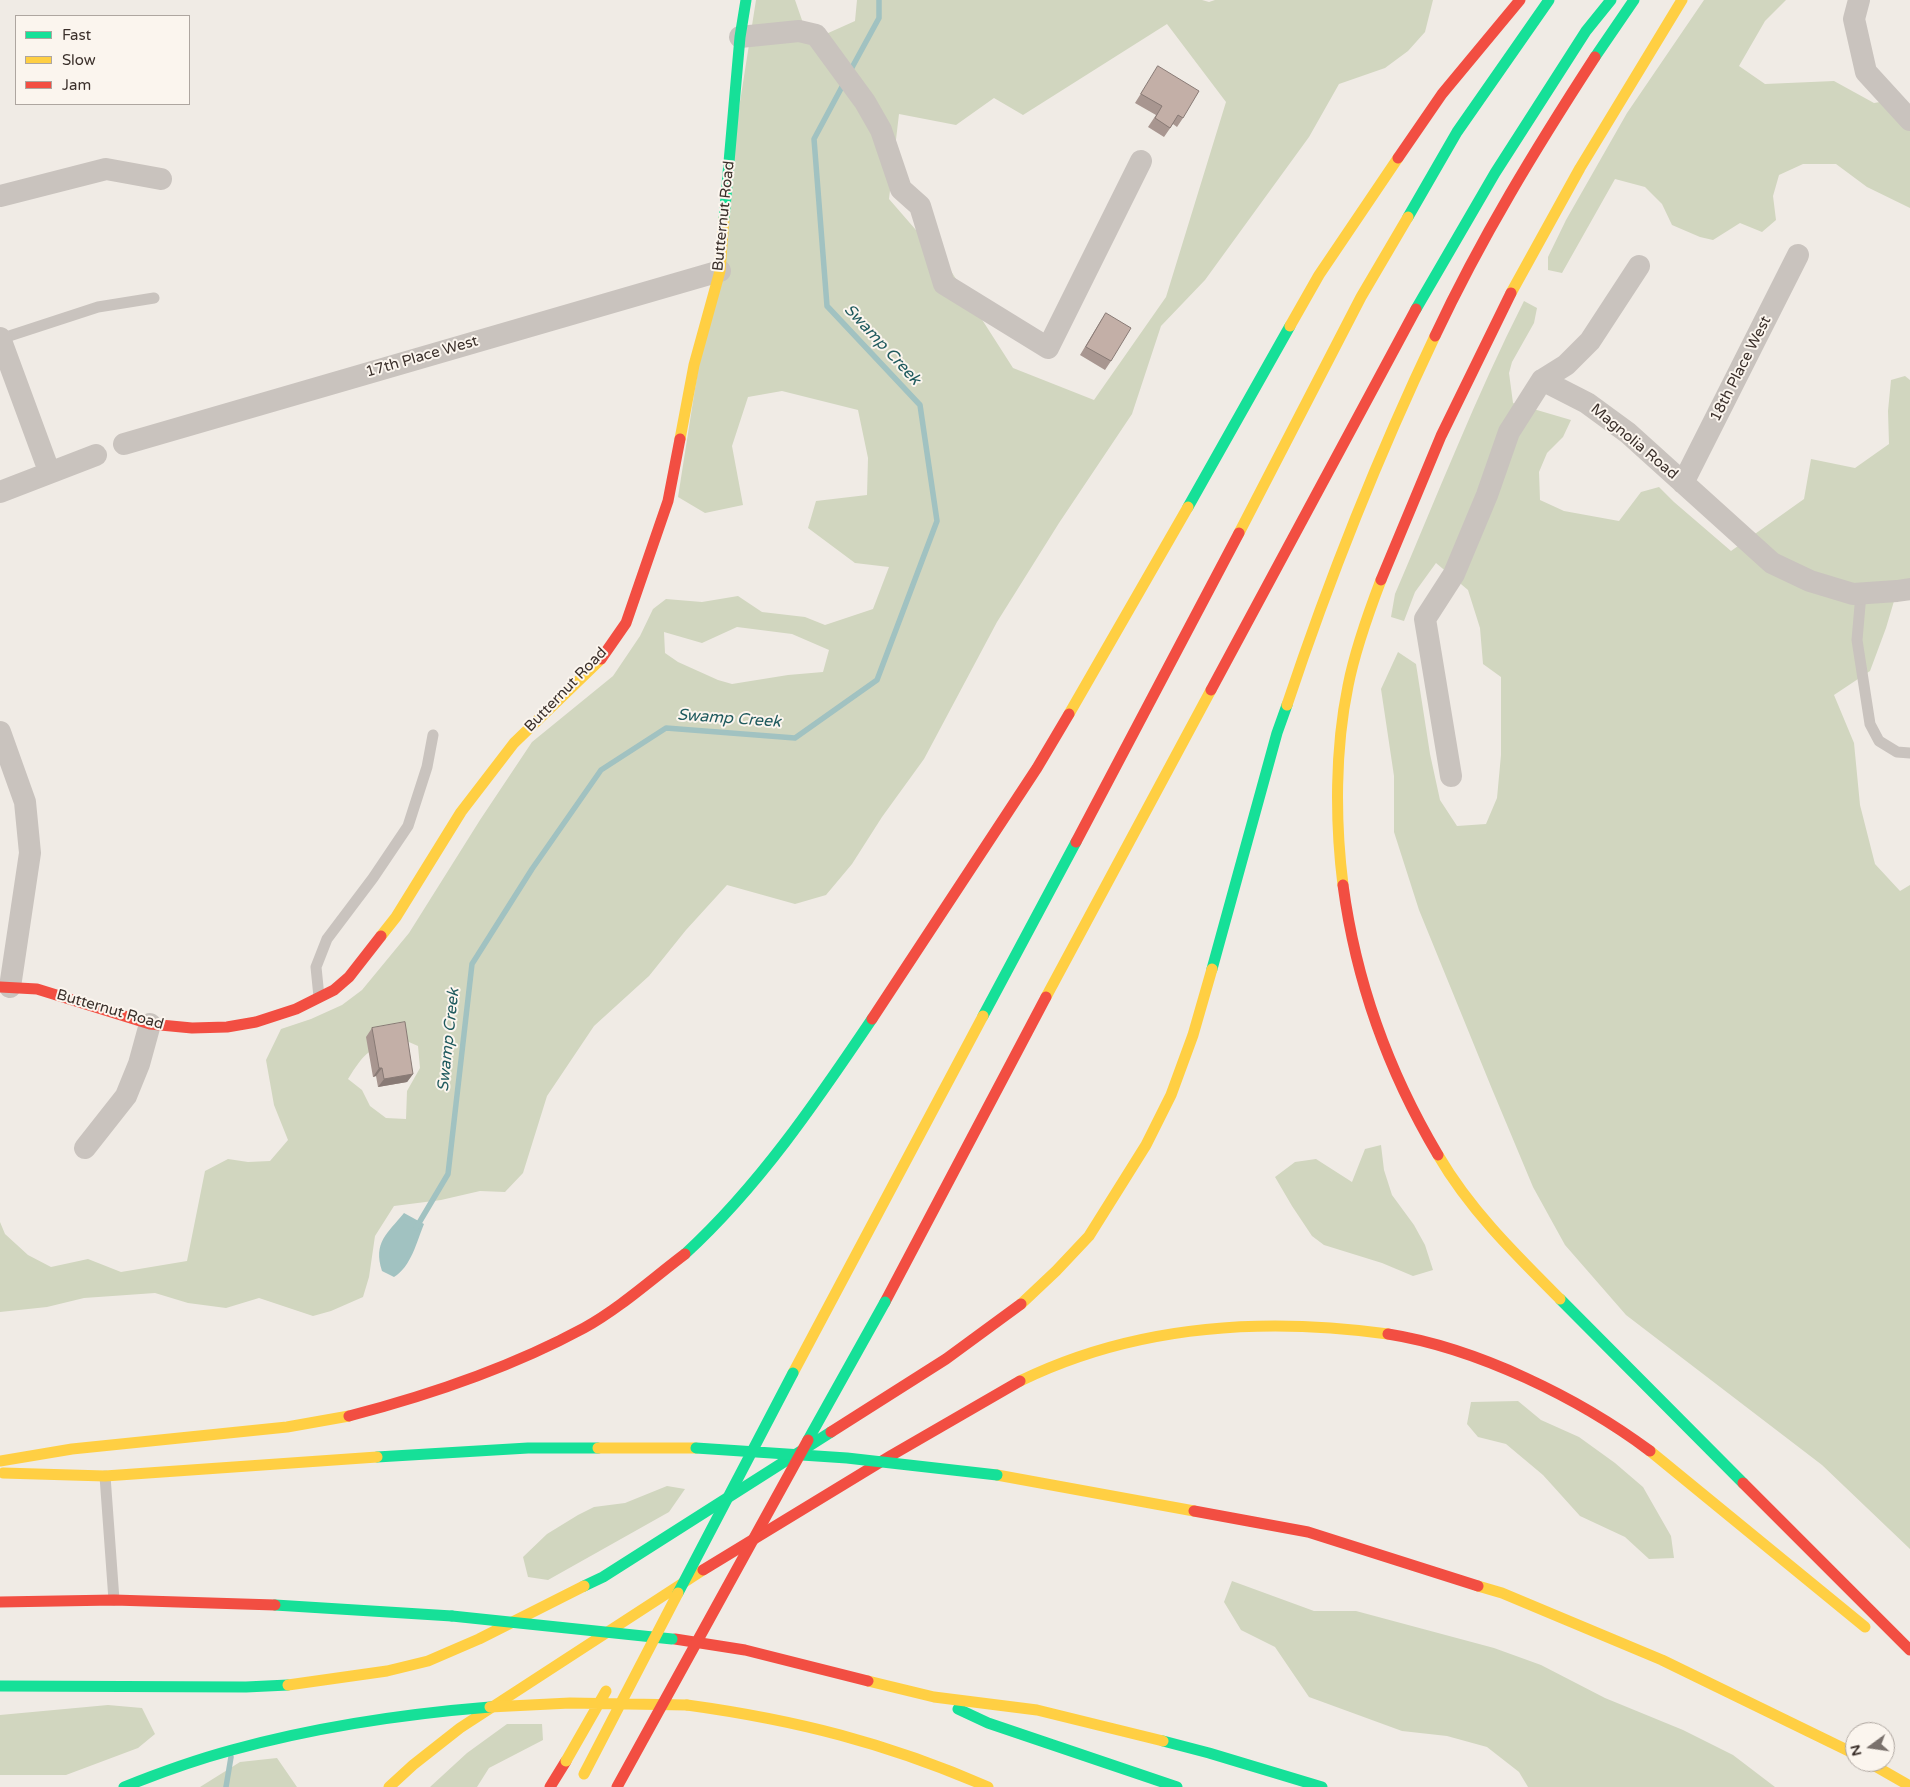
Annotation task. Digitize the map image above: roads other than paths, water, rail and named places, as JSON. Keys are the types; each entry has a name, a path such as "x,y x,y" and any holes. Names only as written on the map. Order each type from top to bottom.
{"main road":[{"name":"Butternut Road","path":"5,987 37,989 150,1024 192,1028 235,1026 276,1017 334,990 349,977 396,917 461,812 514,744 599,662 626,623 668,501 694,365 720,271 740,37 746,0"},
{"path":"0,1461 72,1449 287,1427 337,1419 407,1401 490,1372 542,1349 585,1326 623,1302 692,1247 724,1216 770,1162 822,1093 904,971 1037,768 1099,665 1319,275 1442,94 1520,0"},
{"path":"577,1787 793,1373 1143,717 1361,297 1457,132 1549,0"},
{"path":"618,1787 717,1602 885,1302 1068,955 1407,324 1495,173 1586,31 1611,0"},
{"path":"0,1686 246,1688 288,1686 387,1671 428,1660 478,1639 603,1577 946,1359 1020,1306 1056,1271 1089,1236 1114,1198 1146,1145 1171,1095 1193,1035 1229,913 1277,733 1342,546 1409,390 1462,279 1531,157 1617,23 1634,0"},
{"path":"1682,0 1626,88 1520,274 1436,444 1396,539 1368,612 1349,680 1341,737 1338,785 1340,876 1350,935 1360,977 1374,1021 1393,1072 1418,1123 1450,1175 1484,1220 1525,1264 1910,1650"},
{"path":"389,1787 413,1765 468,1723 796,1511 1000,1391 1036,1373 1084,1355 1173,1333 1279,1324 1330,1326 1393,1334 1446,1349 1500,1368 1567,1399 1630,1436 1676,1471 1872,1634"},
{"path":"689,1546 793,1373"},
{"path":"0,1473 105,1476 276,1463 528,1448 696,1448 837,1456 997,1475 1308,1532 1502,1592 1662,1660 1845,1749"},
{"path":"630,1650 674,1572"},
{"path":"0,1602 114,1600 260,1604 452,1616 675,1639 745,1650 934,1698 1037,1710 1209,1753 1322,1787"},
{"path":"550,1787 610,1684"},
{"path":"934,1698 988,1722 1177,1787"},
{"path":"124,1787 216,1754 377,1720 467,1709 572,1703 688,1705 744,1712 846,1734 885,1745 988,1787"},
{"path":"1886,1772 1910,1786"}],"street":[{"path":"1860,0 1854,19 1866,72 1910,120"},
{"path":"740,37 799,31 816,35 865,102 881,130 901,189 920,206 944,284 1048,348 1141,161"},
{"path":"0,196 106,169 161,179"},
{"name":"18th Place West","path":"1683,483 1798,255"},
{"path":"1451,776 1425,619 1454,574 1487,495 1509,432 1542,380 1566,365 1590,341 1639,266"},
{"name":"17th Place West","path":"124,444 720,271"},
{"path":"0,338 50,471"},
{"name":"Magnolia Road","path":"1542,380 1587,403 1628,433 1772,563 1810,581 1853,594 1910,589"},
{"path":"0,492 50,471 96,455"},
{"path":"0,732 25,802 30,853 5,987"},
{"path":"85,1148 126,1096 150,1024"}],"lane":[{"path":"0,338 98,307 154,298"},
{"path":"1860,594 1857,640 1870,724 1879,741 1897,752 1910,753"},
{"path":"319,998 316,968 327,939 373,878 408,826 427,768 433,735"},
{"path":"105,1476 114,1600"}],"water":[{"path":"404,1213 424,1224 409,1260 400,1273 394,1277 382,1271 379,1253 383,1239"}],"waterway":[{"name":"Swamp Creek","path":"849,73 879,18 879,0"},
{"name":"Swamp Creek","path":"416,1228 448,1174 472,964 532,869 601,770 666,728 795,738 877,680 937,521 920,405 827,306 814,139 844,83"},
{"name":"Swamp Creek","path":"226,1787 231,1757"}]}
